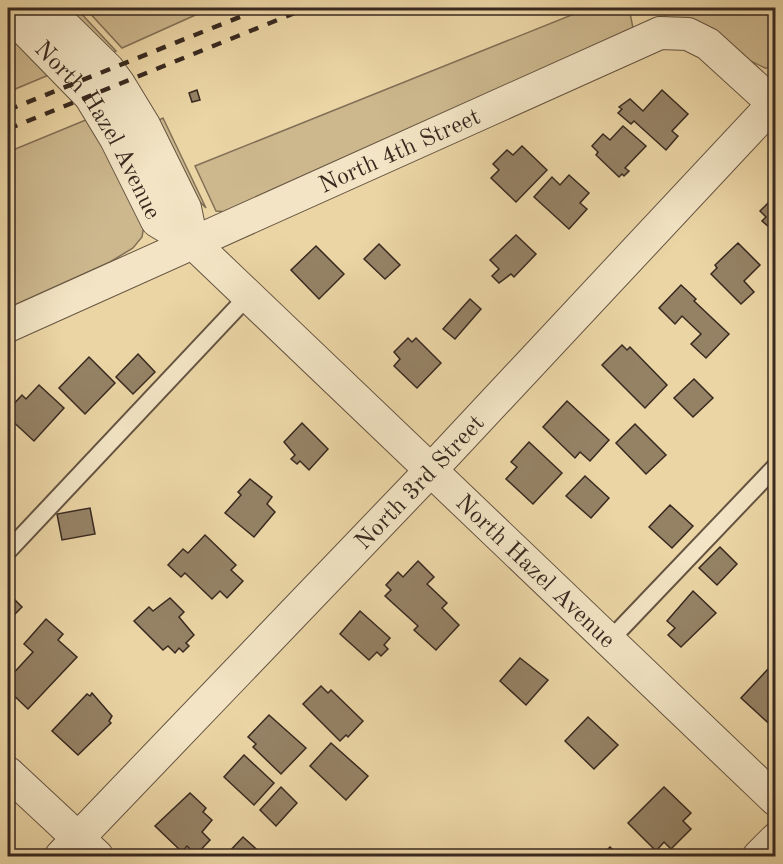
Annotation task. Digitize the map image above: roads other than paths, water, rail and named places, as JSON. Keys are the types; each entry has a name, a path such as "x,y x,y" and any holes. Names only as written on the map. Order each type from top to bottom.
{"street":[{"name":"North Hazel Avenue","path":"46,8 108,69 144,125 185,207 192,242"},
{"name":"North Hazel Avenue","path":"8,12 90,96 116,139 158,221 192,242 776,800"},
{"name":"North 4th Street","path":"8,326 660,33 688,34 708,44 775,104"},
{"name":"North 3rd Street","path":"78,851 430,471 775,104"},
{"path":"8,773 78,851"},
{"path":"759,856 776,839"}],"lane":[{"path":"8,551 247,297"},
{"path":"609,641 776,466"}],"railway":[{"path":"8,110 262,8"},
{"path":"8,129 307,8"}]}
